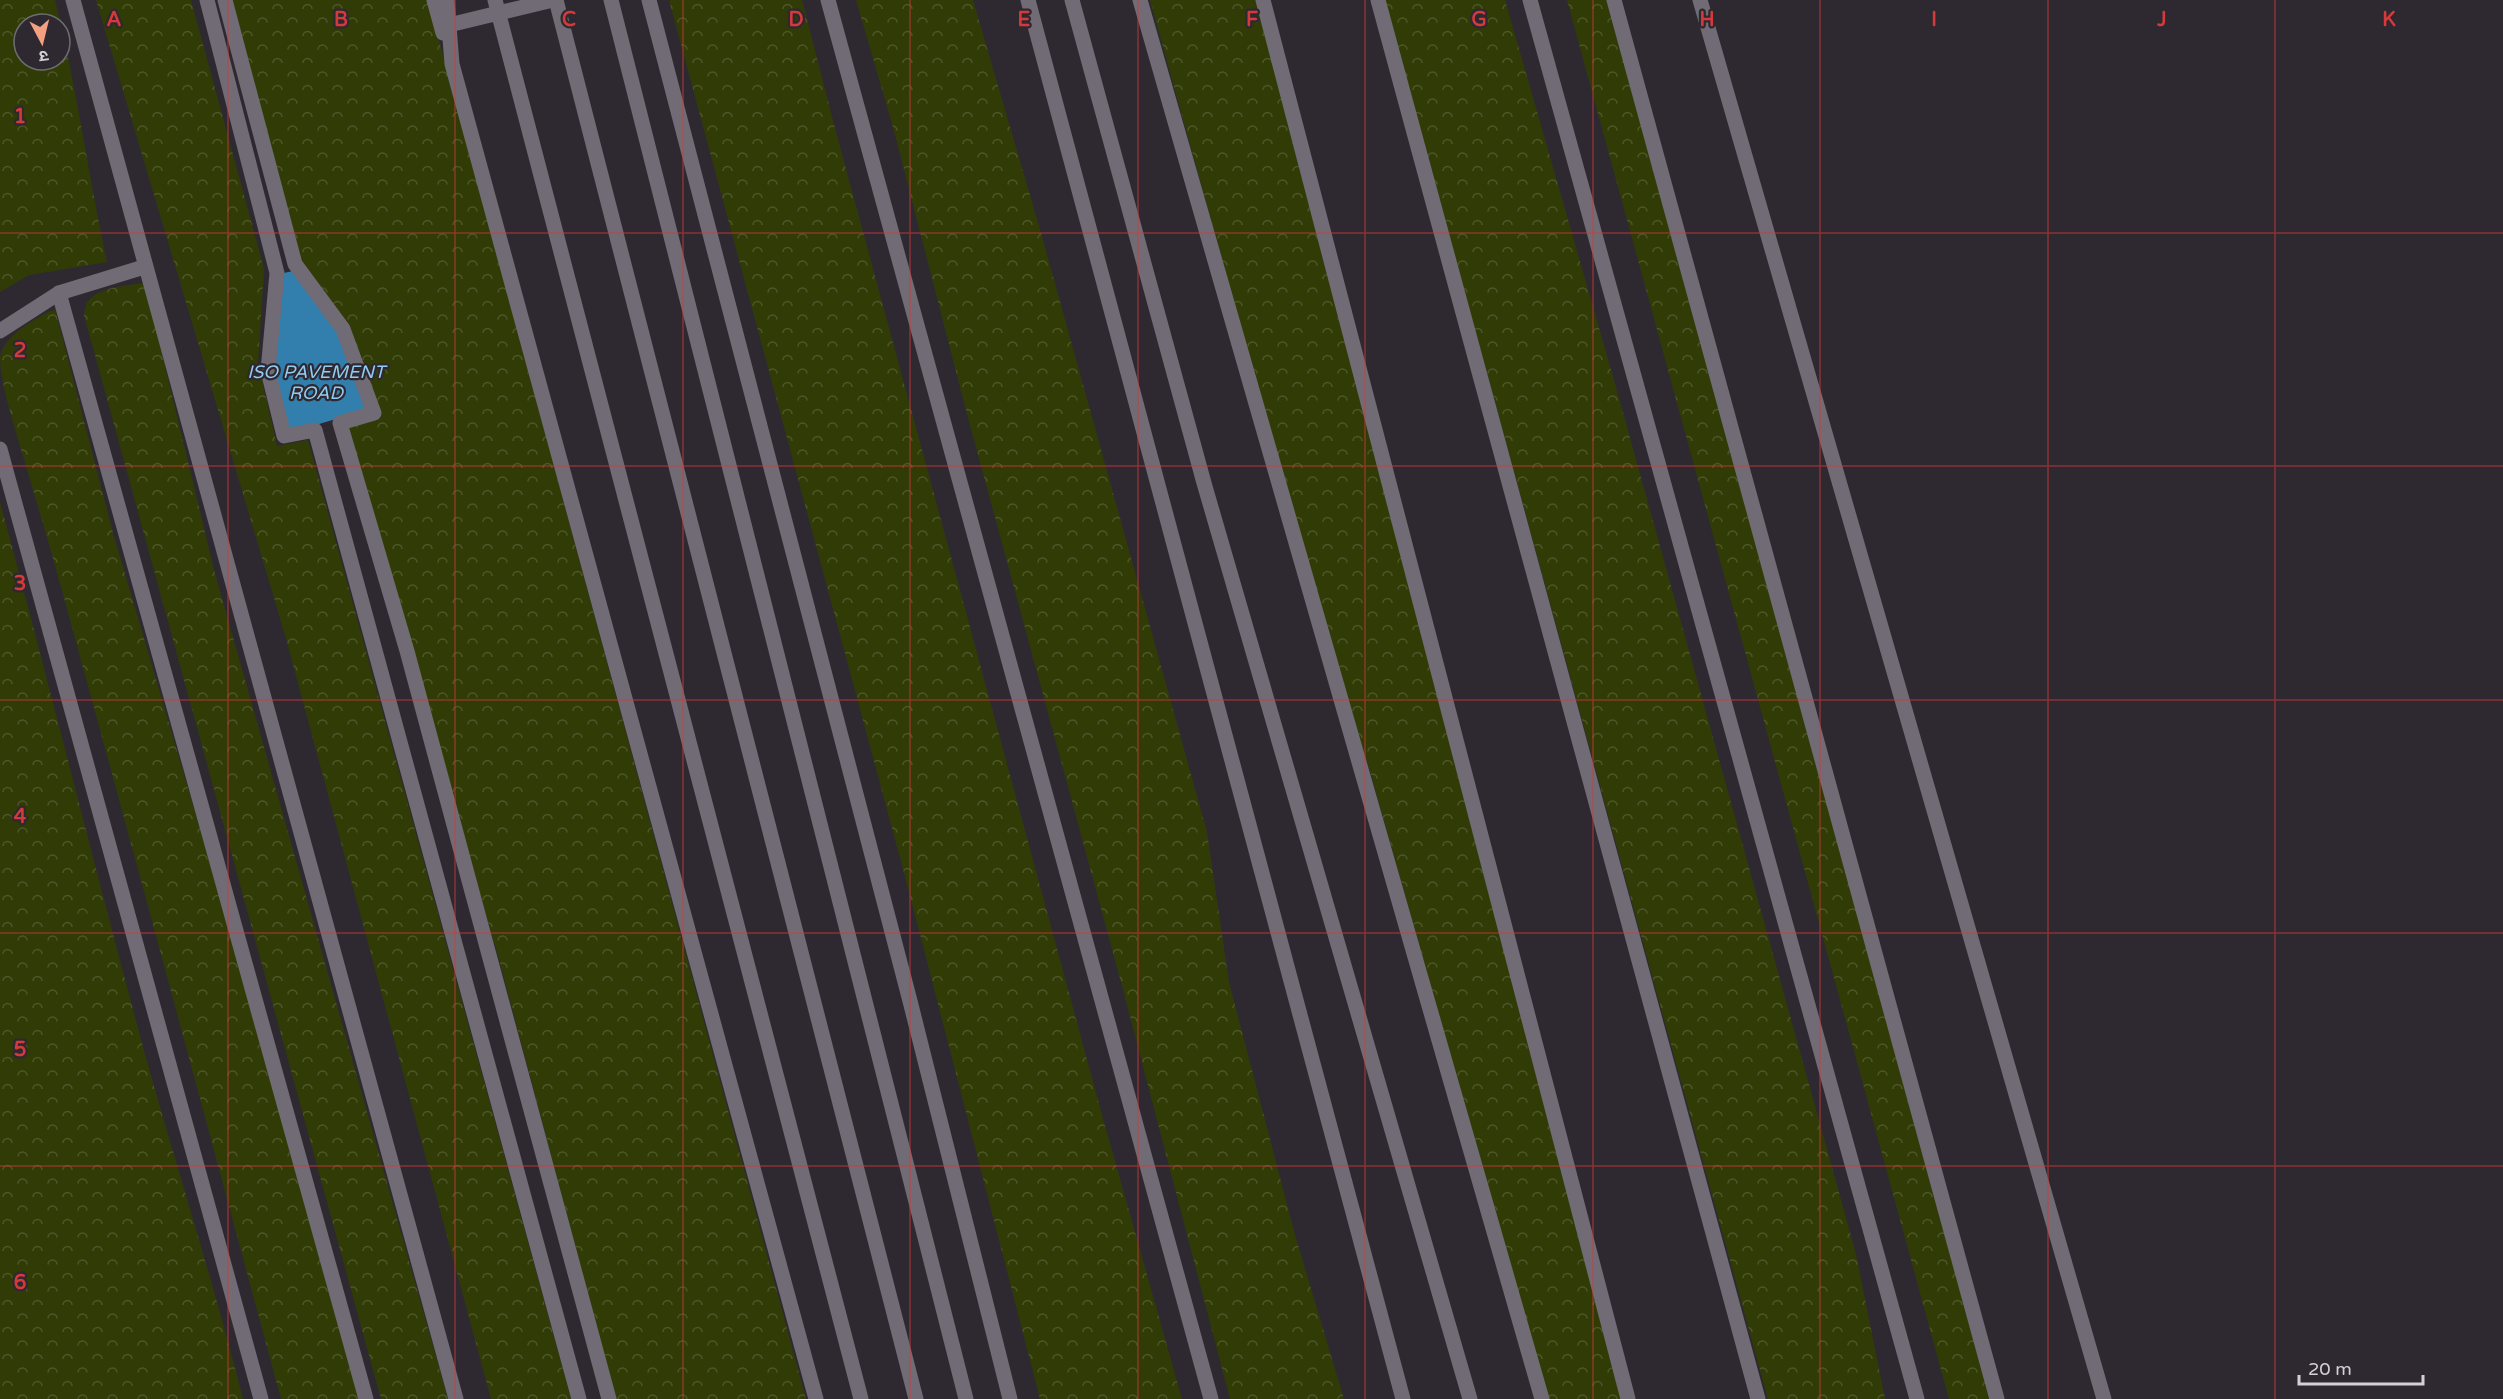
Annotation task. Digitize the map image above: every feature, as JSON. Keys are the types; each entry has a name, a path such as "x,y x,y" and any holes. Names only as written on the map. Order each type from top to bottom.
{"street":[{"path":"73,0 144,267 456,1399"},
{"path":"207,0 276,273 268,371 284,436 315,430 579,1399"},
{"path":"225,0 295,264 343,329 374,413 340,423 410,662 609,1399"},
{"path":"434,0 816,1399"},
{"path":"447,0 452,64"},
{"path":"449,25 496,7 555,0 916,1399"},
{"path":"611,0 966,1399"},
{"path":"649,0 910,1001 1010,1399"},
{"path":"828,0 1211,1399"},
{"path":"1028,0 1403,1399"},
{"path":"1072,0 1204,483 1470,1399"},
{"path":"1140,0 1542,1399"},
{"path":"1263,0 1628,1399"},
{"path":"1378,0 1758,1399"},
{"path":"1530,0 1917,1399"},
{"path":"1614,0 1997,1399"},
{"path":"1700,0 2104,1399"},
{"path":"496,7 861,1399"},
{"path":"0,331 59,293 144,267"},
{"path":"59,293 366,1399"},
{"path":"0,449 261,1399"}],"green space":[{"path":"0,0 55,0 58,12 12,12 12,72 71,72 107,262 29,275 0,292"},
{"path":"96,0 191,0 264,269 258,363 277,446 308,440 571,1399 491,1399 285,635"},
{"path":"224,0 428,0 806,1399 616,1399 497,952 341,424"},
{"path":"669,0 802,0 1102,1115 1182,1399 1040,1399 906,880"},
{"path":"856,0 973,0 1041,233 1207,832 1229,982 1295,1235 1344,1399 1230,1399 1122,986 967,414 893,127"},
{"path":"1150,0 1260,0 1623,1399 1548,1399 1370,771 1321,616"},
{"path":"1385,0 1505,0 1614,380 1856,1254 1885,1399 1768,1399"},
{"path":"1567,0 1608,0 1994,1399 1949,1399"},
{"path":"145,283 214,570 448,1399 381,1399 84,315 88,301 93,296 114,288"},
{"path":"55,309 113,533 227,921 360,1399 281,1399 61,587 4,386 0,366 2,349 22,328"},
{"path":"0,502 146,1058 243,1399 0,1399"}],"water":[{"name":"ISO PAVEMENT ROAD","path":"293,271 342,336 369,409 286,434 272,371 279,274"}]}
